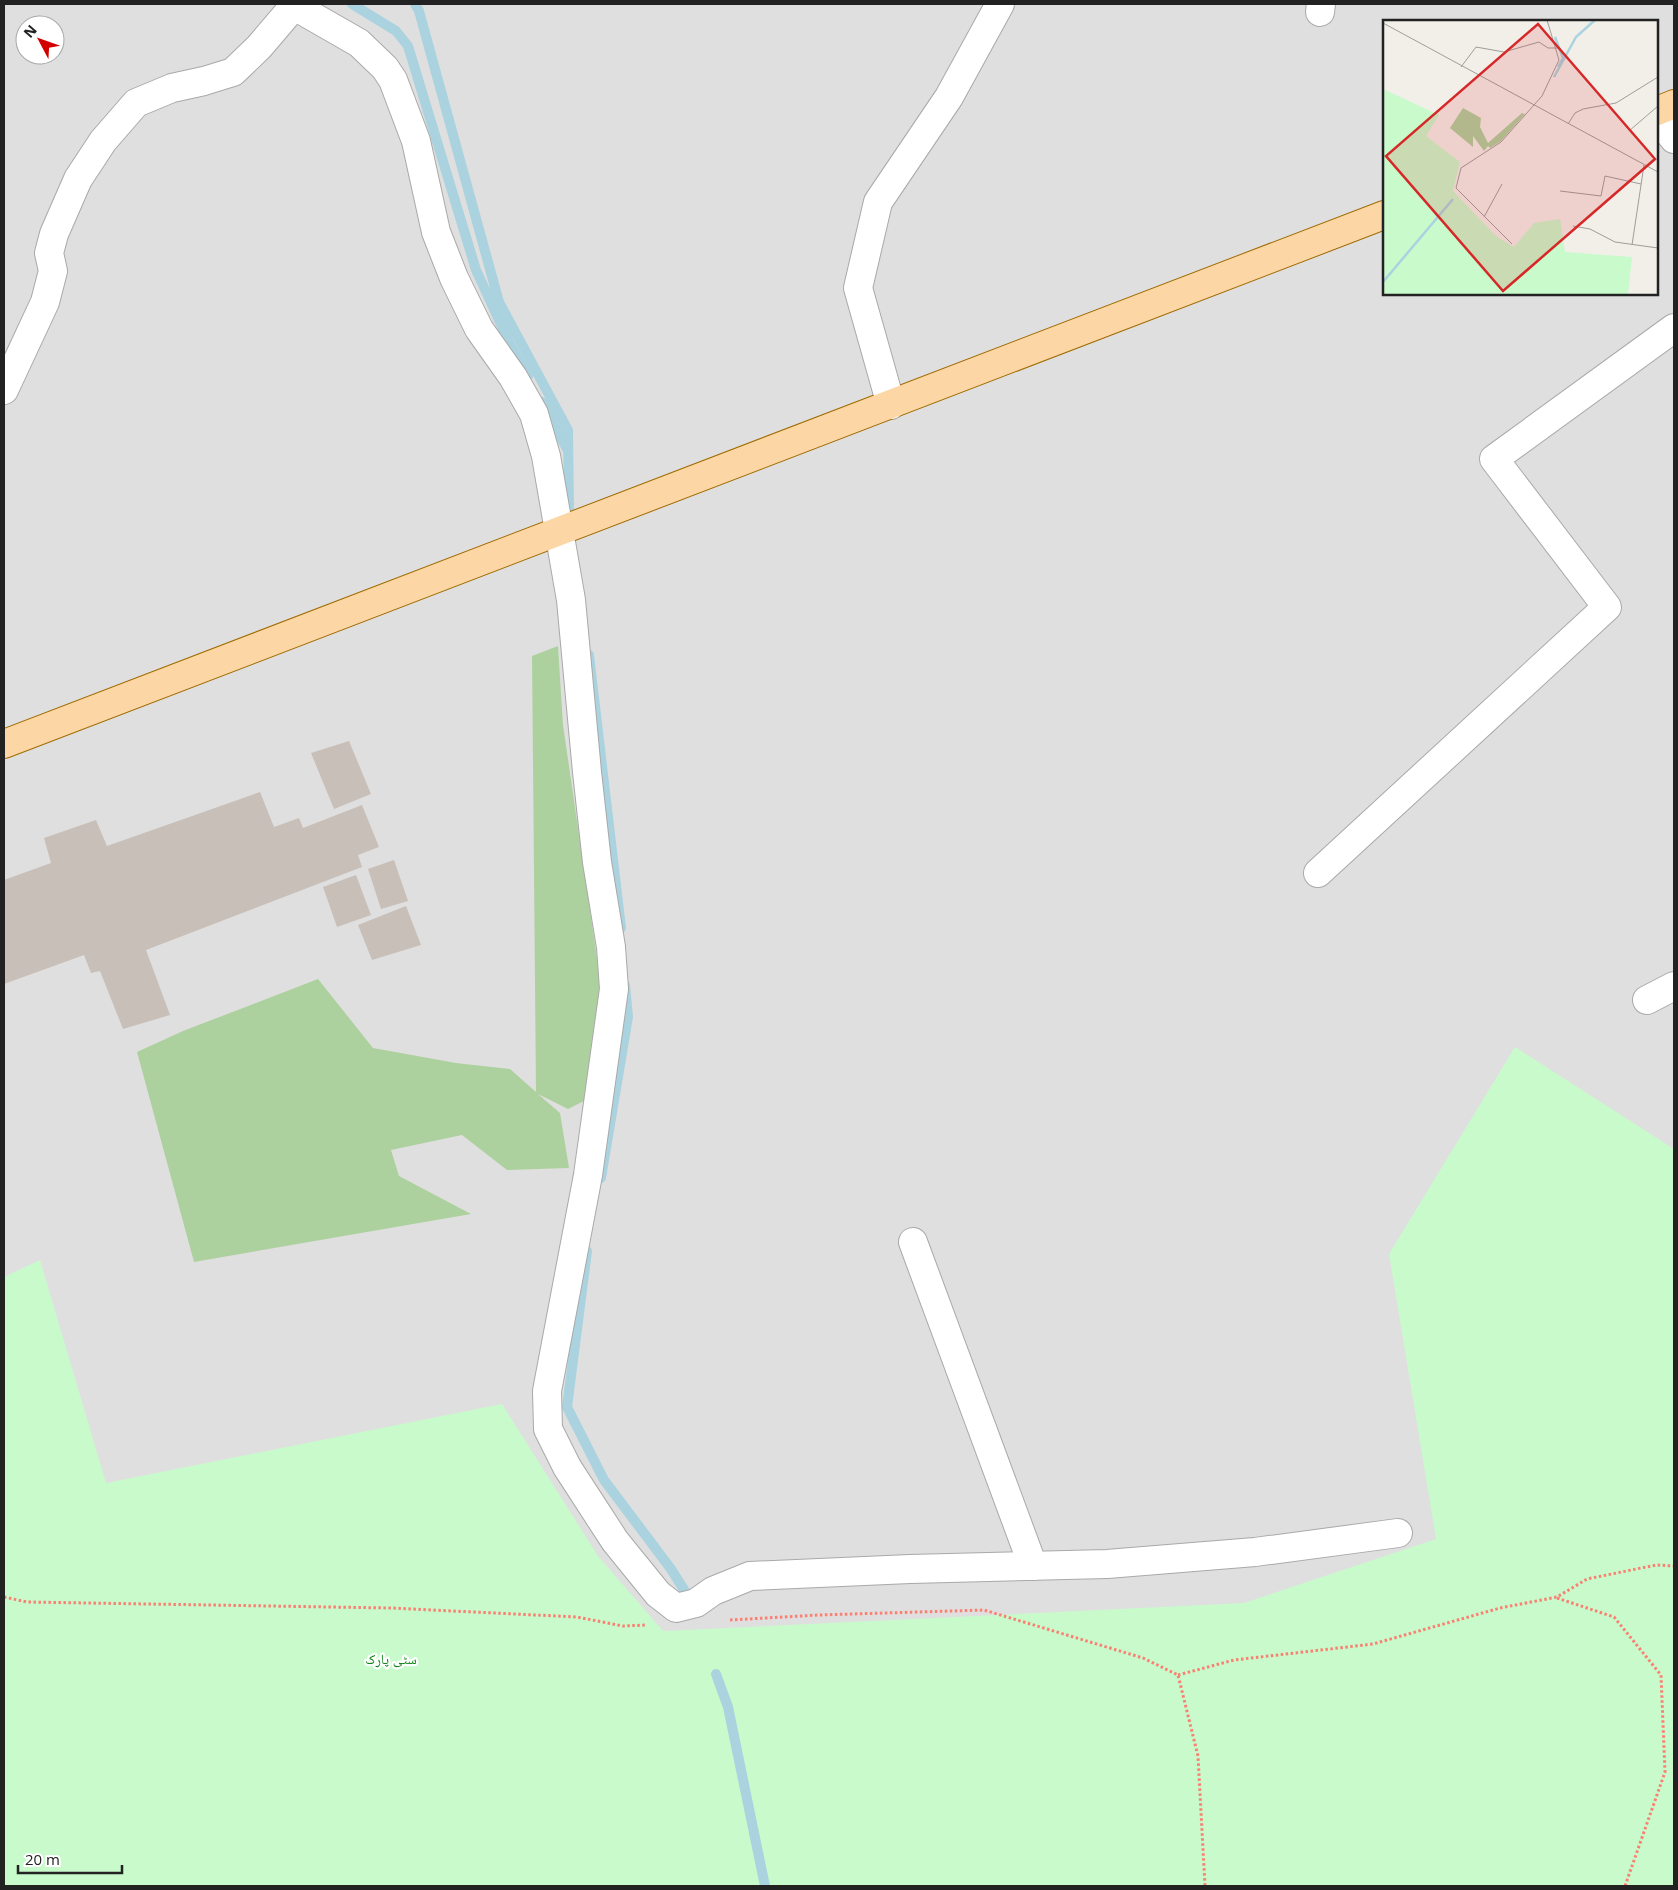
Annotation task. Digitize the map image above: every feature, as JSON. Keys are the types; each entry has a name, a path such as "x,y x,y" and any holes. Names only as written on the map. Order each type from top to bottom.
{"main road":[{"path":"1658,111 1674,104"},
{"path":"4,744 1383,216"}],"street":[{"path":"891,405 858,288 878,202 949,97 1000,4"},
{"path":"4,390 46,302 53,271 49,253 54,234 78,179 103,141 136,103 172,88 233,72 259,47 293,5 359,43 385,68 393,80 416,141 436,232 454,278 479,328 513,377 534,414 546,456 571,600 587,772 597,862 611,947 614,990 588,1174 547,1391 548,1429 567,1467 615,1540 658,1594 676,1608 696,1603 713,1591 750,1576 1106,1564 1256,1552 1398,1533"},
{"path":"1658,119 1674,139"},
{"path":"1318,873 1607,608 1494,459 1674,328"},
{"path":"1647,1000 1674,986"},
{"path":"913,1242 1033,1566"}],"path":[{"path":"721,1620 984,1610 1143,1658 1178,1676 1234,1660 1373,1644 1500,1608 1557,1597 1587,1579 1656,1565 1674,1566"},
{"path":"4,1597 27,1602 391,1608 577,1618 623,1626 653,1625"},
{"path":"1557,1597 1614,1617 1661,1675 1664,1772 1625,1886"},
{"path":"1178,1676 1198,1756 1205,1886"}],"shaded area":[{"path":"4,4 1674,4 1674,1886 4,1886"}],"green space":[{"path":"558,646 563,725 601,986 586,1100 568,1109 538,1094 560,1113 569,1168 507,1170 462,1135 391,1150 399,1176 471,1214 194,1262 137,1052 183,1031 318,979 373,1048 456,1063 510,1069 536,1092 532,656"},
{"name":"سٹی پارک","path":"1515,1047 1674,1149 1674,1886 4,1886 4,1277 40,1260 106,1483 502,1404 598,1556 663,1631 1244,1603 1436,1539 1389,1254"}],"building":[{"path":"349,741 371,794 334,809 311,753"},
{"path":"260,792 274,827 299,818 303,828 362,805 379,847 358,855 362,867 146,950 170,1015 123,1029 100,971 91,973 84,955 4,984 4,880 51,863 44,838 96,820 107,846"},
{"path":"394,860 408,901 381,909 368,869"},
{"path":"356,875 371,915 337,927 323,887"},
{"path":"406,906 421,945 372,960 358,925"}],"waterway":[{"path":"352,4 396,31 408,46 476,270 510,344 528,376"},
{"path":"415,4 419,11 499,302 568,430 569,509"},
{"path":"542,402 567,449"},
{"path":"589,655 621,928"},
{"path":"601,1178 628,1017 625,985"},
{"path":"587,1251 567,1407 604,1480 671,1569 686,1593"},
{"path":"716,1674 728,1707 765,1886"}]}
